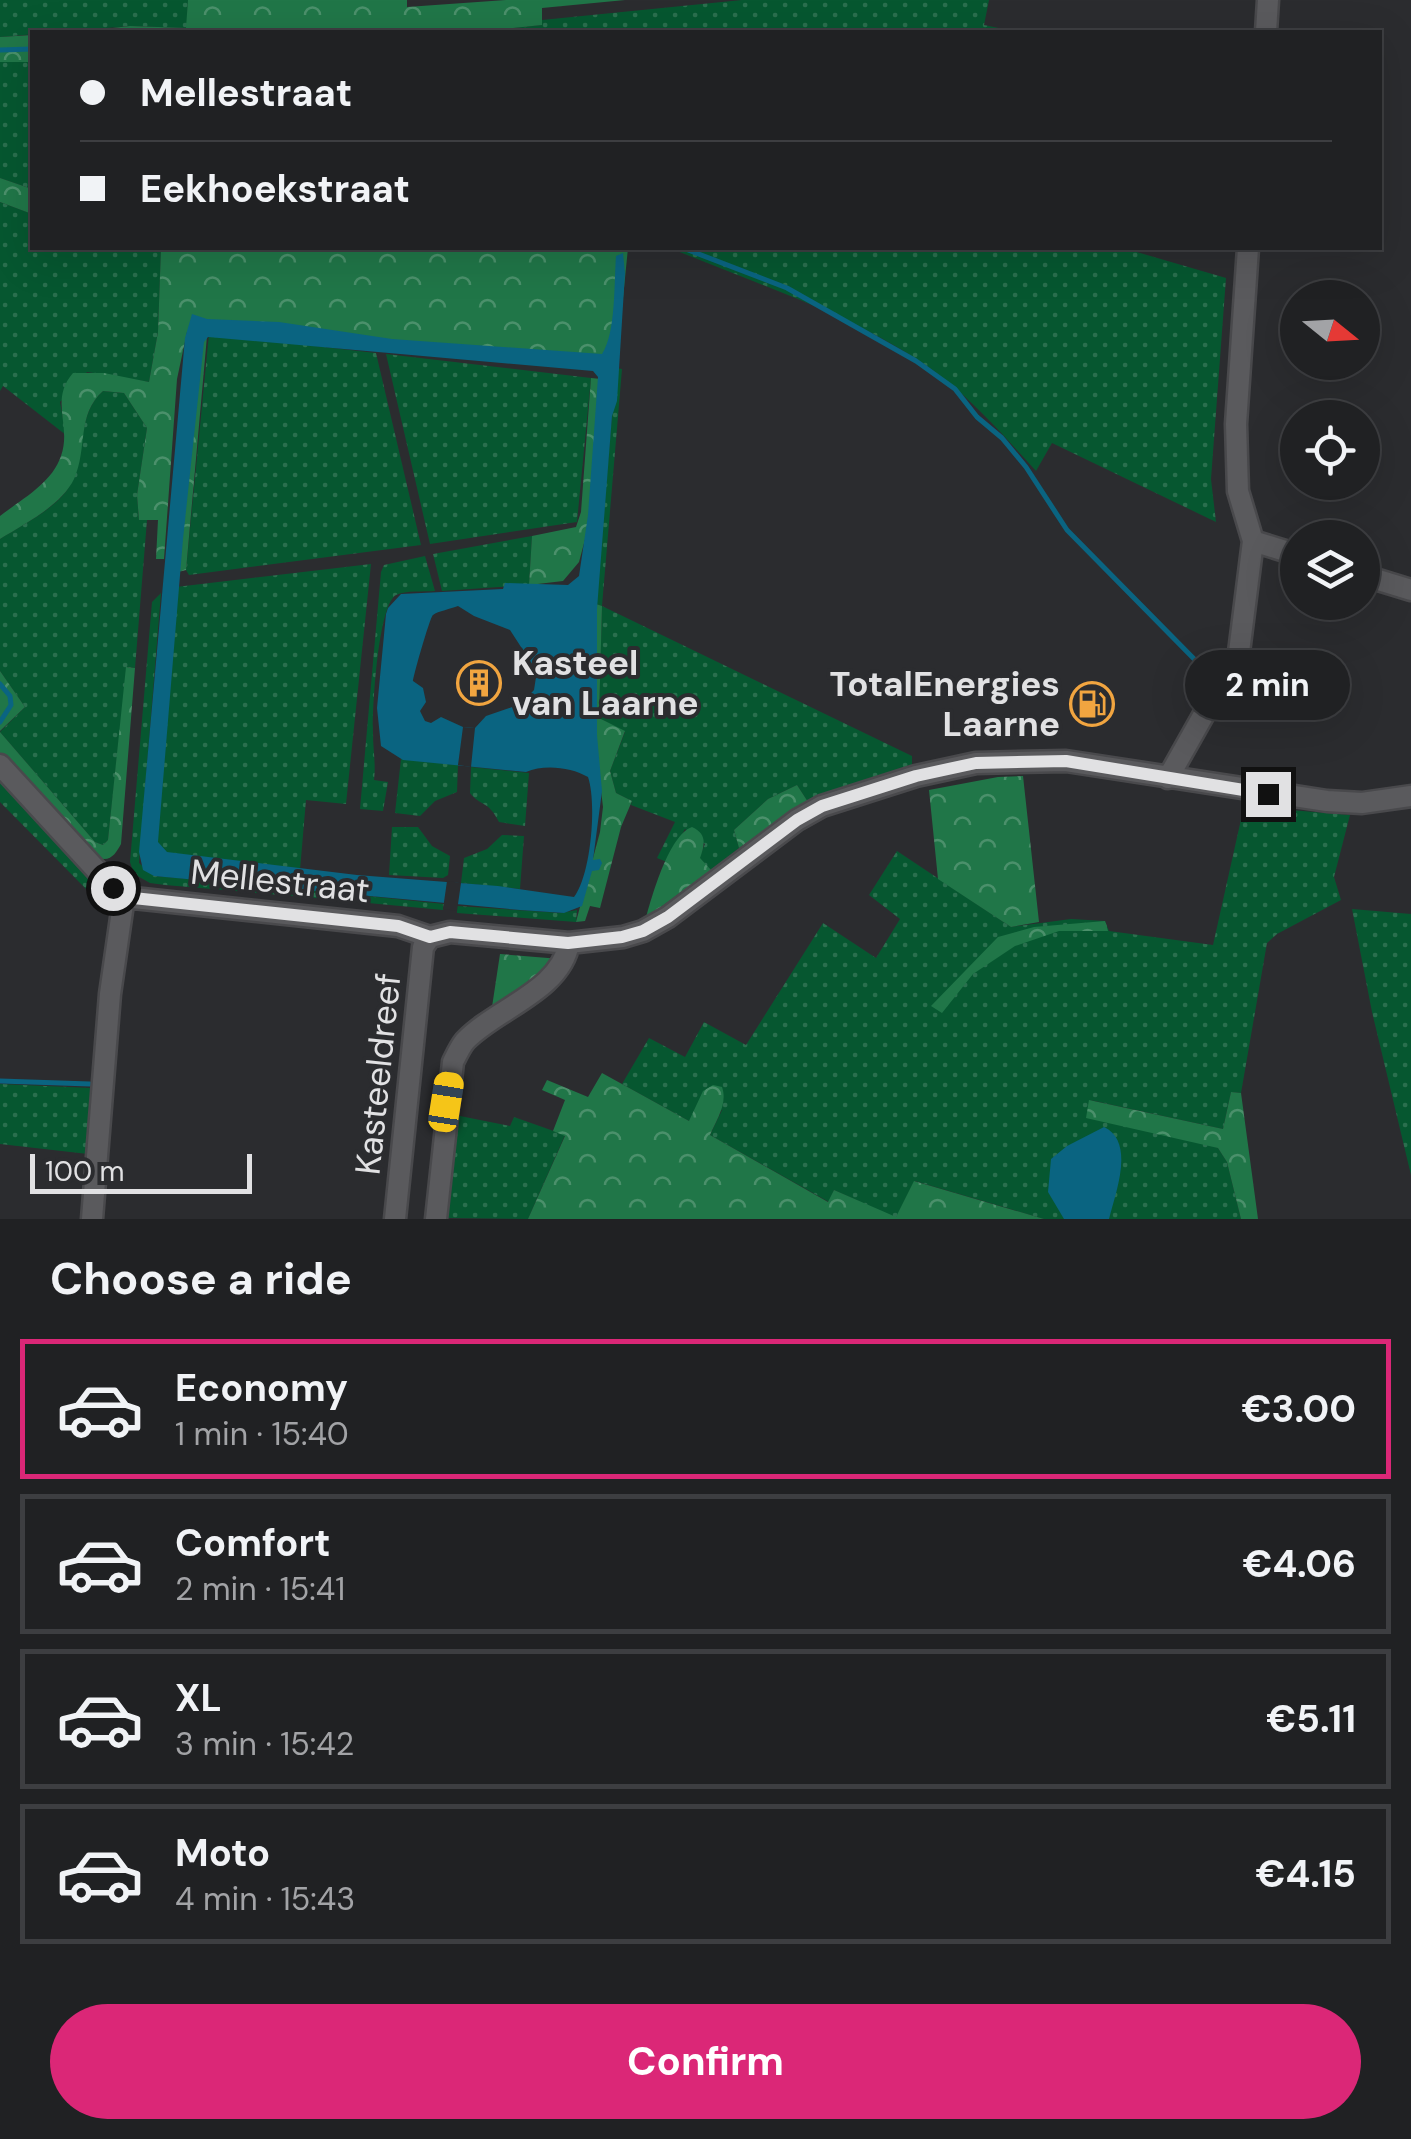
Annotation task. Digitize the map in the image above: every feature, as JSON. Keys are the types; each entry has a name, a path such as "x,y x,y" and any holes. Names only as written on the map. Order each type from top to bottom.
{"street":[{"path":"1266,30 1268,0"},
{"path":"1168,778 1238,652 1253,541 1238,491 1236,424 1248,250"},
{"path":"1253,541 1280,550"},
{"path":"1380,581 1411,590"},
{"name":"Mellestraat","path":"124,897 398,926 430,937 450,932 568,943 643,931 668,917 782,830 822,806 916,776 976,763 1066,761 1327,802 1411,796"},
{"path":"0,766 124,897 110,994 92,1219"},
{"name":"Kasteeldreef","path":"395,1219 424,947 430,937"},
{"name":"Kasteeldreef","path":"436,1219 453,1062 465,1042 554,974 566,956 568,943"}],"green space":[{"path":"0,0 188,0 187,28 30,30 30,34 0,37"},
{"path":"188,0 407,0 407,7 506,0 625,0 542,8 542,25 494,30 95,30 130,26 186,28"},
{"path":"742,0 989,0 984,25 1008,30 494,30 542,25 542,20"},
{"path":"30,35 30,62 0,62 0,37"},
{"path":"0,62 30,62 30,188 0,178"},
{"path":"0,178 30,188 30,213 0,202"},
{"path":"0,202 30,213 30,250 161,250 158,332 149,382 87,372 60,402 66,435 3,386 0,391"},
{"path":"161,250 628,250 616,368 187,332 177,379 164,559 156,559 158,520 139,520 137,495 147,428 124,393 103,391 95,400 86,421 78,467 68,489 41,514 0,539 0,516 27,497 57,466 64,445 63,393 73,373 104,373 149,382 158,332"},
{"path":"675,250 1130,250 1226,278 1211,479 1216,522 1052,443 1036,471 943,378 883,339 812,305"},
{"path":"209,334 376,353 421,545 189,575 186,570"},
{"path":"207,336 186,570 178,572 202,340"},
{"path":"386,354 591,378 577,522 430,544"},
{"path":"616,368 622,369 602,606 596,604"},
{"path":"591,378 601,379 588,528 579,562 563,581 529,585 532,536 576,527 581,512"},
{"path":"103,391 124,393 147,428 137,495 139,520 147,520 135,668 127,667 108,840 103,845 95,842 0,732 25,707 0,671 0,539 41,514 68,489 77,468 89,410"},
{"path":"532,536 529,585 442,591 433,554"},
{"path":"425,556 435,591 396,595 385,618 375,682 373,739 374,780 388,782 383,811 360,809 381,572 384,565"},
{"path":"371,564 346,804 306,800 300,870 162,855 155,847 176,587"},
{"path":"161,593 139,863 154,876 340,892 340,900 165,885 150,883 134,874 130,862 152,602"},
{"path":"596,604 602,606 599,718 625,731 610,771 616,793 632,801 621,827 600,908 590,906 585,921 576,922 603,807 591,705"},
{"path":"602,606 912,756 912,767 808,802 797,785 768,799 734,830 739,848 711,870 699,858 705,844 685,829 667,862 657,858 675,822 631,805 632,801 616,793 610,771 625,732 599,718"},
{"path":"126,667 135,668 121,844 112,856 104,859 69,830 0,753 0,732 95,842 103,845 108,840"},
{"path":"0,671 25,707 0,731"},
{"path":"401,759 458,765 457,792 435,801 420,816 395,813"},
{"path":"471,767 529,773 525,826 499,822 470,793"},
{"path":"1023,776 1039,922 1011,927 938,879 929,790"},
{"path":"0,778 94,882 86,889 0,802"},
{"path":"797,785 808,802 739,848 734,830 768,799"},
{"path":"1244,806 1350,815 1334,877 1341,900 1267,943 1241,1093 1231,1092 1223,1129 1090,1100 1218,1148 1227,1162 1241,1219 1044,1219 915,1181 896,1218 834,1190 829,1202 710,1135 722,1110 689,1121 622,1084 649,1038 685,1057 704,1022 746,1045 823,923 876,958 900,919 869,895 897,851 1011,927 1071,919 1105,921 1109,931 1213,945"},
{"path":"392,827 418,827 432,846 450,856 448,875 389,875"},
{"path":"692,827 702,836 700,858 711,870 646,918 669,854"},
{"path":"502,835 524,836 520,889 461,883 464,858 487,849"},
{"path":"348,894 444,904 443,910 347,901"},
{"path":"457,906 561,913 577,910 576,922 457,913"},
{"path":"1352,909 1411,914 1411,1175 1372,1012"},
{"path":"1105,921 1108,931 1059,931 1015,946 973,974 942,1013 931,1006 998,937 1034,927"},
{"path":"500,954 560,959 548,975 492,1007"},
{"path":"602,1073 689,1121 703,1091 713,1085 722,1087 722,1106 710,1135 828,1202 834,1190 896,1217 914,1181 1044,1219 528,1219 565,1136 553,1131 565,1100 542,1090 547,1080 588,1097"},
{"path":"0,1084 92,1088 88,1154 0,1144"},
{"path":"1231,1092 1241,1093 1258,1219 1241,1219 1227,1162 1218,1148 1086,1118 1089,1100 1223,1129"},
{"path":"455,1115 510,1126 514,1117 565,1135 528,1219 447,1218"}],"water":[{"path":"623,253 625,273 597,609 597,735 602,791 593,860 600,859 602,863 599,870 592,871 582,906 564,913 520,910 154,876 143,870 139,852 185,338 192,314 207,319 279,322 392,339 602,354 612,321 616,256","holes":["208,337 593,371 598,377 588,515 579,576 568,585 505,583 503,589 401,594 386,614 377,708 381,746 403,760 526,772 557,768 588,777 591,838 585,873 574,897 167,852 158,842 183,539 204,342","458,606 510,630 536,677 534,690 521,704 486,716 475,728 441,717 431,723 425,721 420,711 426,702 423,688 413,681 433,615"]},
{"path":"1104,1127 1114,1134 1121,1156 1109,1219 1064,1219 1048,1192 1051,1159"}],"pier":[{"path":"463,727 475,728 471,767 458,765"},
{"path":"447,881 461,883 457,911 443,909"}],"waterway":[{"path":"0,50 30,49"},
{"path":"688,250 787,288 916,361 955,389 1026,467 1067,530 1204,669"},
{"path":"0,684 10,696 11,705 0,722"},
{"path":"0,1081 90,1084"}],"place":[{"name":"Kasteel van Laarne","path":"479,683"},
{"name":"TotalEnergies Laarne","path":"1092,704"}],"route":[{"path":"113,888 124,897 398,926 430,937 450,932 568,943 643,931 822,806 851,794 976,763 1066,761 1268,794"}]}
